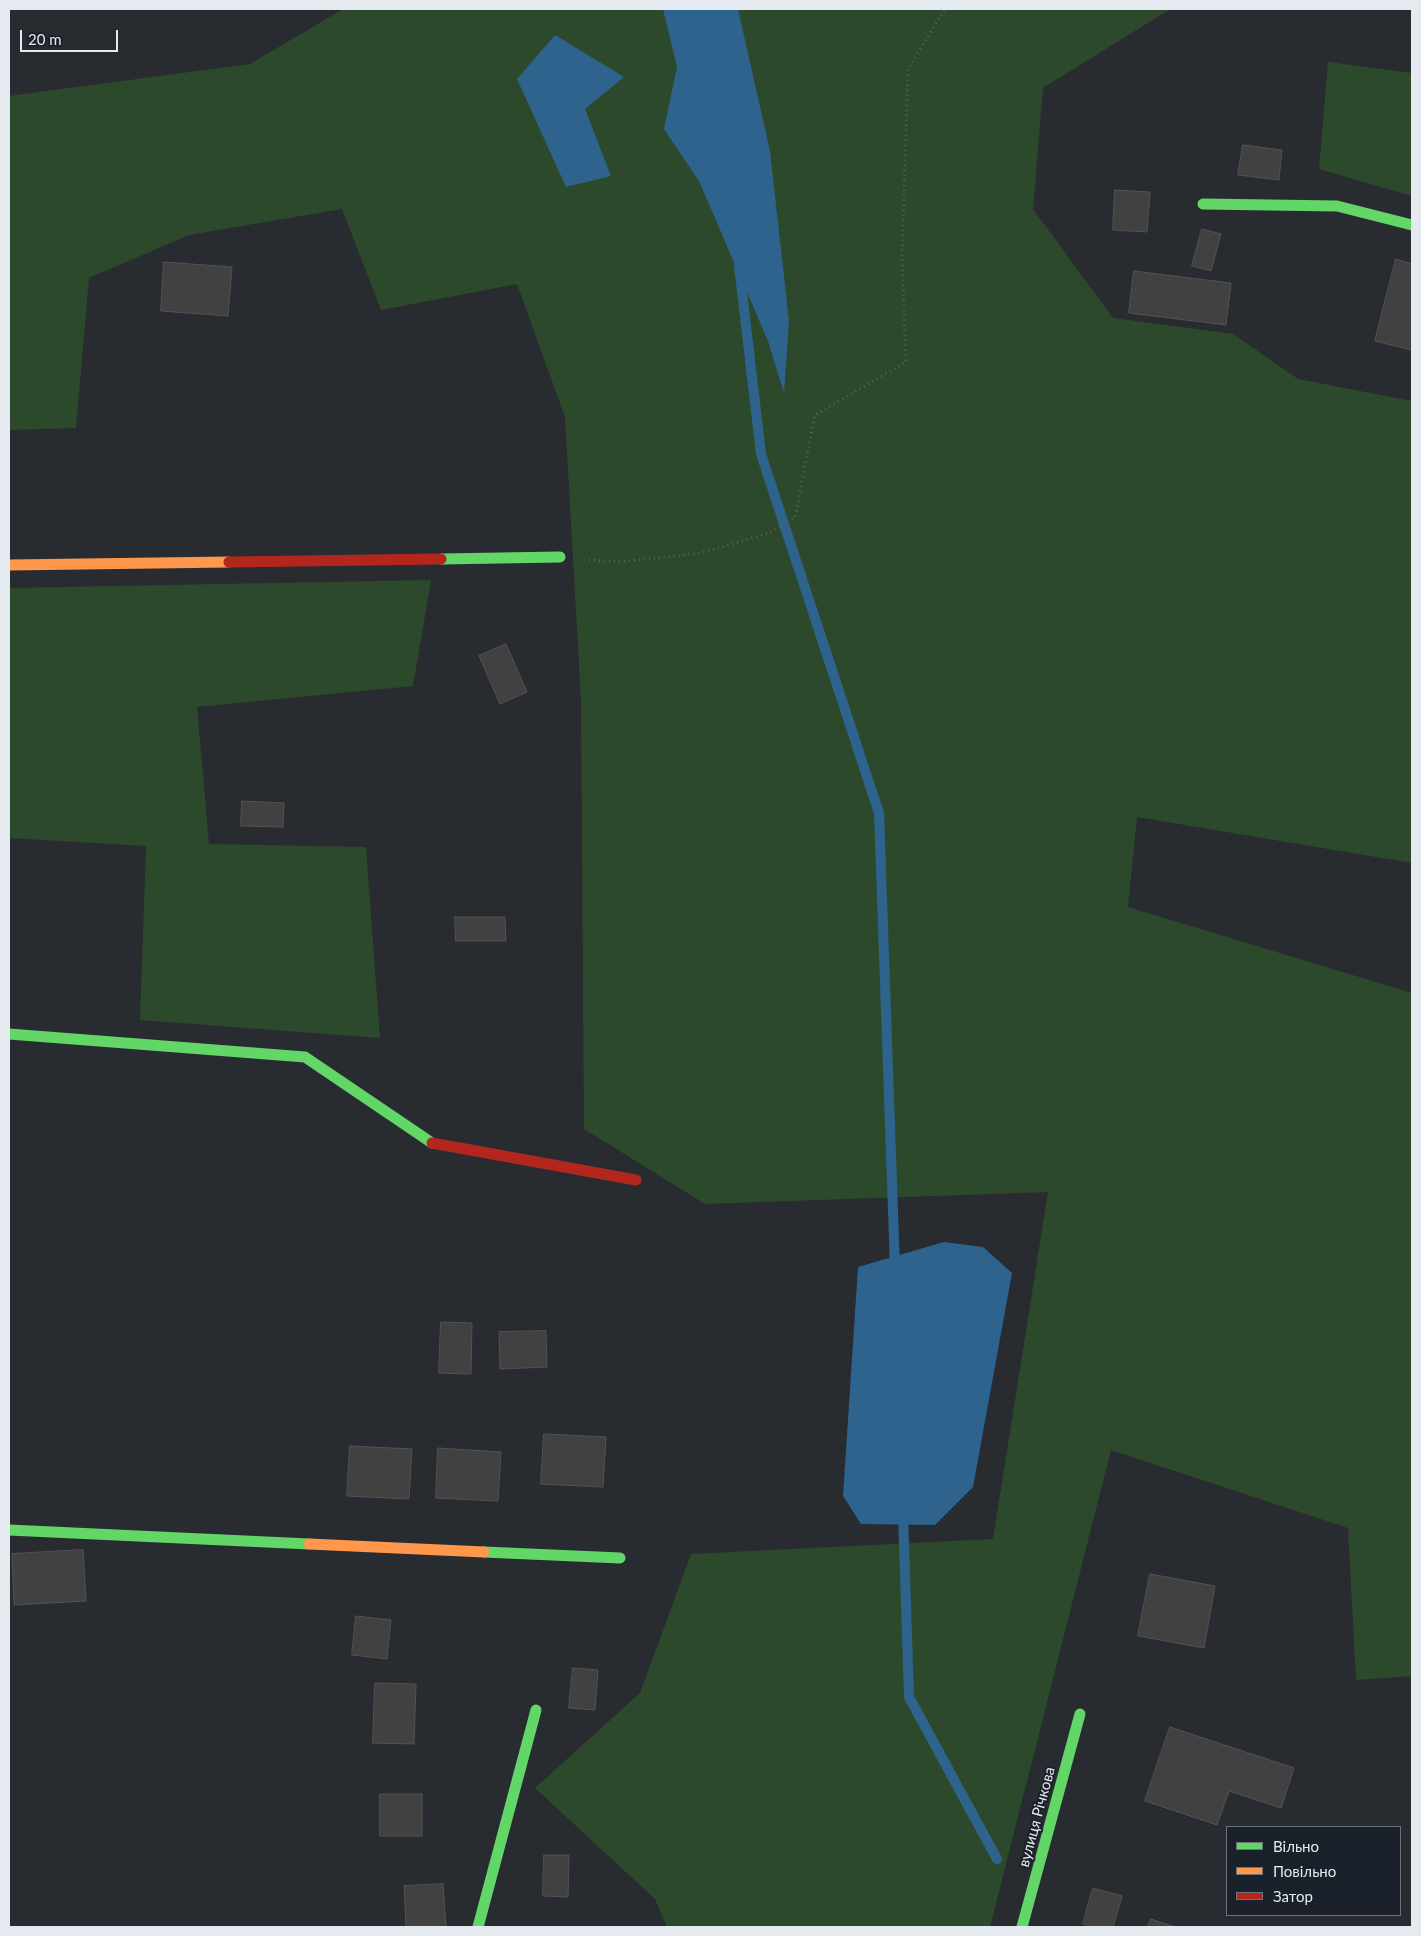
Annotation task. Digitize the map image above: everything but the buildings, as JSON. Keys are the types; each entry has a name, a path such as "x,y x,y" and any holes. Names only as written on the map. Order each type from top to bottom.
{"street":[{"path":"1203,204 1337,206 1412,225"},
{"path":"9,565 560,557"},
{"path":"9,1034 305,1056 434,1144 636,1180"},
{"path":"9,1530 620,1558"},
{"path":"478,1927 536,1710"},
{"name":"вулиця Річкова","path":"1022,1927 1080,1714"}],"path":[{"path":"560,557 619,562 701,553 766,534 795,518 815,415 906,362 902,255 908,69 945,9"}],"green space":[{"path":"343,9 1170,9 1043,88 1033,209 1113,318 1233,334 1298,379 1412,401 1412,863 1137,817 1128,907 1412,993 1412,1676 1356,1680 1348,1528 1111,1450 990,1927 667,1927 655,1899 535,1788 640,1693 691,1554 993,1539 1048,1192 705,1204 584,1129 581,700 565,417 517,284 381,310 342,209 189,235 89,278 76,428 9,430 9,96 250,64"},
{"path":"1328,62 1412,73 1412,196 1319,169"},
{"path":"431,580 413,686 197,707 209,844 366,847 380,1038 140,1020 146,846 9,838 9,588"}],"water":[{"path":"663,9 738,9 770,151 789,321 784,393 768,341 699,181 664,129 677,67"},
{"path":"555,35 624,77 585,109 611,176 566,187 517,79"},
{"path":"944,1242 983,1247 1012,1273 973,1487 935,1525 861,1524 843,1496 858,1267"}],"waterway":[{"path":"739,266 761,454 879,813 895,1268"},
{"path":"903,1513 909,1697 997,1859"}],"traffic: fast":[{"path":"1203,204 1337,206 1412,225"},
{"path":"441,559 560,557"},
{"path":"9,1034 305,1057 432,1143"},
{"path":"9,1530 309,1544"},
{"path":"484,1552 620,1558"},
{"path":"478,1927 536,1710"},
{"path":"1022,1927 1080,1714"}],"traffic: slow":[{"path":"9,565 229,562"},
{"path":"309,1544 484,1552"}],"traffic: jam":[{"path":"229,562 441,559"},
{"path":"432,1143 636,1180"}]}
